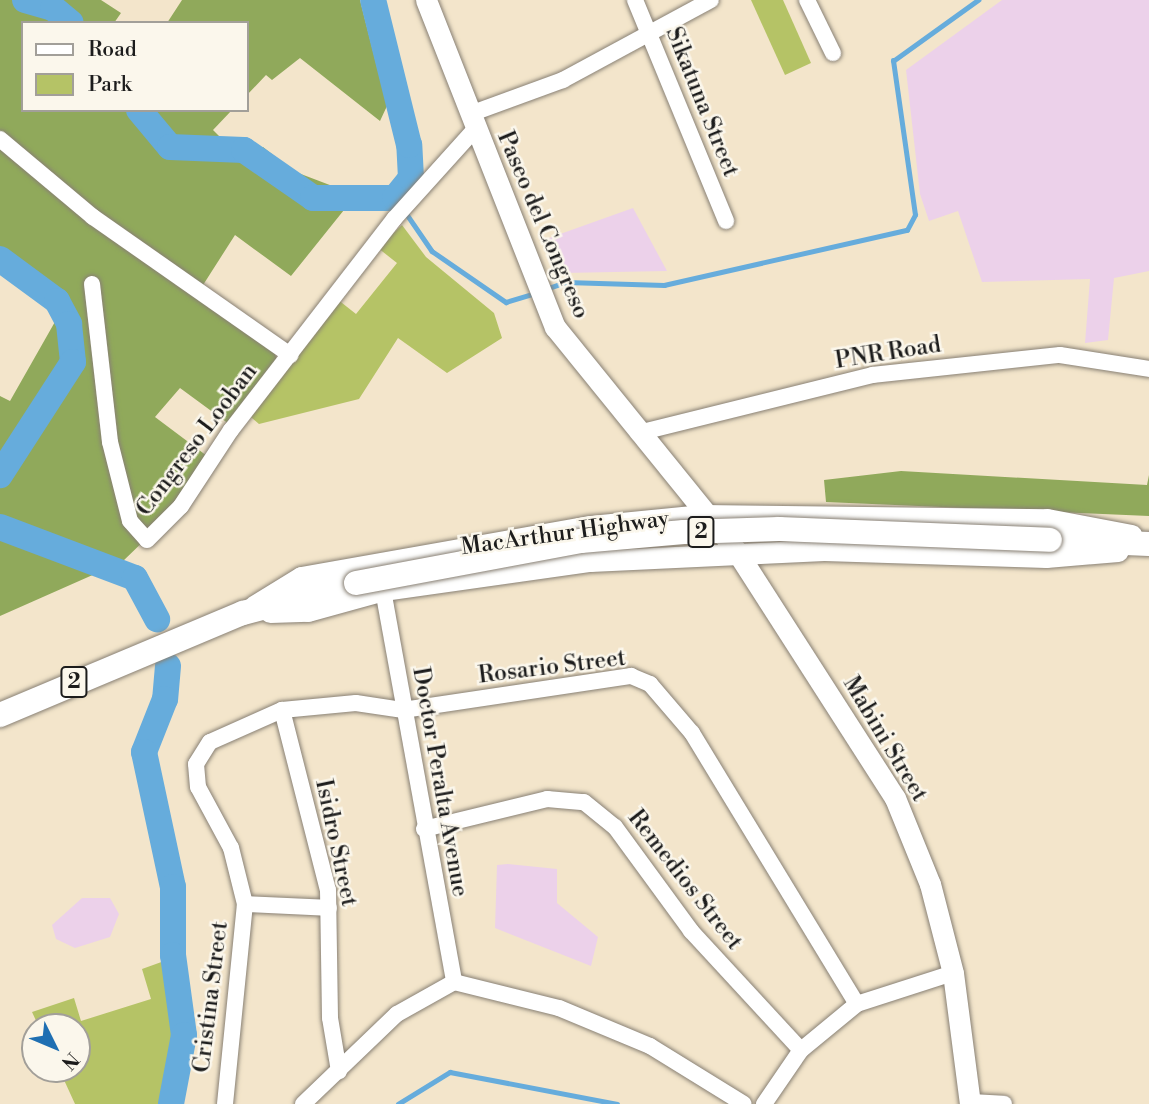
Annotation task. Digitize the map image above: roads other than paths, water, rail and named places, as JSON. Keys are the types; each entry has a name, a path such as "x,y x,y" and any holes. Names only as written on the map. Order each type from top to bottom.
{"highway":[{"name":"MacArthur Highway","path":"0,715 148,650 243,613 356,583 580,541 684,532 779,529 1149,546"}],"main road":[{"name":"Paseo del Congreso","path":"426,0 540,291 567,344 702,515"},
{"name":"MacArthur Highway","path":"243,613 301,578 591,526 702,515 1047,519 1149,538"},
{"name":"Mabini Street","path":"702,515 737,552 895,799 930,884 953,973 970,1103"},
{"name":"MacArthur Highway","path":"243,613 308,611 383,590 590,561 737,552 1046,557 1149,546"}],"street":[{"name":"Sikatuna Street","path":"635,0 726,221"},
{"path":"472,122 563,80 711,0"},
{"path":"807,0 833,53"},
{"name":"Congreso Looban","path":"92,284 110,442 130,521 147,540 181,506 290,355 472,122"},
{"path":"0,139 112,232 290,355"},
{"name":"PNR Road","path":"638,433 872,375 1060,355 1149,369"},
{"name":"Doctor Peralta Avenue","path":"383,590 424,829 454,982"},
{"name":"Rosario Street","path":"210,742 282,710 356,702 403,710 631,676 650,684 692,733 857,1004"},
{"name":"Isidro Street","path":"282,710 329,908 330,1018 339,1071"},
{"name":"Cristina Street","path":"210,742 196,764 198,786 231,848 244,904 225,1104"},
{"name":"Remedios Street","path":"424,829 547,799 584,802 615,827 691,931 801,1050"},
{"path":"244,904 329,908"},
{"path":"764,1104 801,1050 857,1004 953,973"},
{"path":"303,1104 397,1014 454,982 559,1008 650,1046 744,1104"},
{"path":"970,1103 1004,1104"}],"waterway":[{"path":"25,0 53,8 69,21"},
{"path":"141,112 170,147 244,150 313,198 395,198 411,178 409,145 373,0"},
{"path":"546,289 566,282 664,285 907,230 915,215 893,61 978,0"},
{"path":"395,198 401,206"},
{"path":"406,213 432,251 506,302 535,293"},
{"path":"0,259 57,301 69,324 73,362 0,475"},
{"path":"0,527 135,578 157,619"},
{"path":"168,666 165,699 144,752 173,887 173,955 184,1035 171,1104"},
{"path":"398,1104 450,1072 617,1104"}]}
